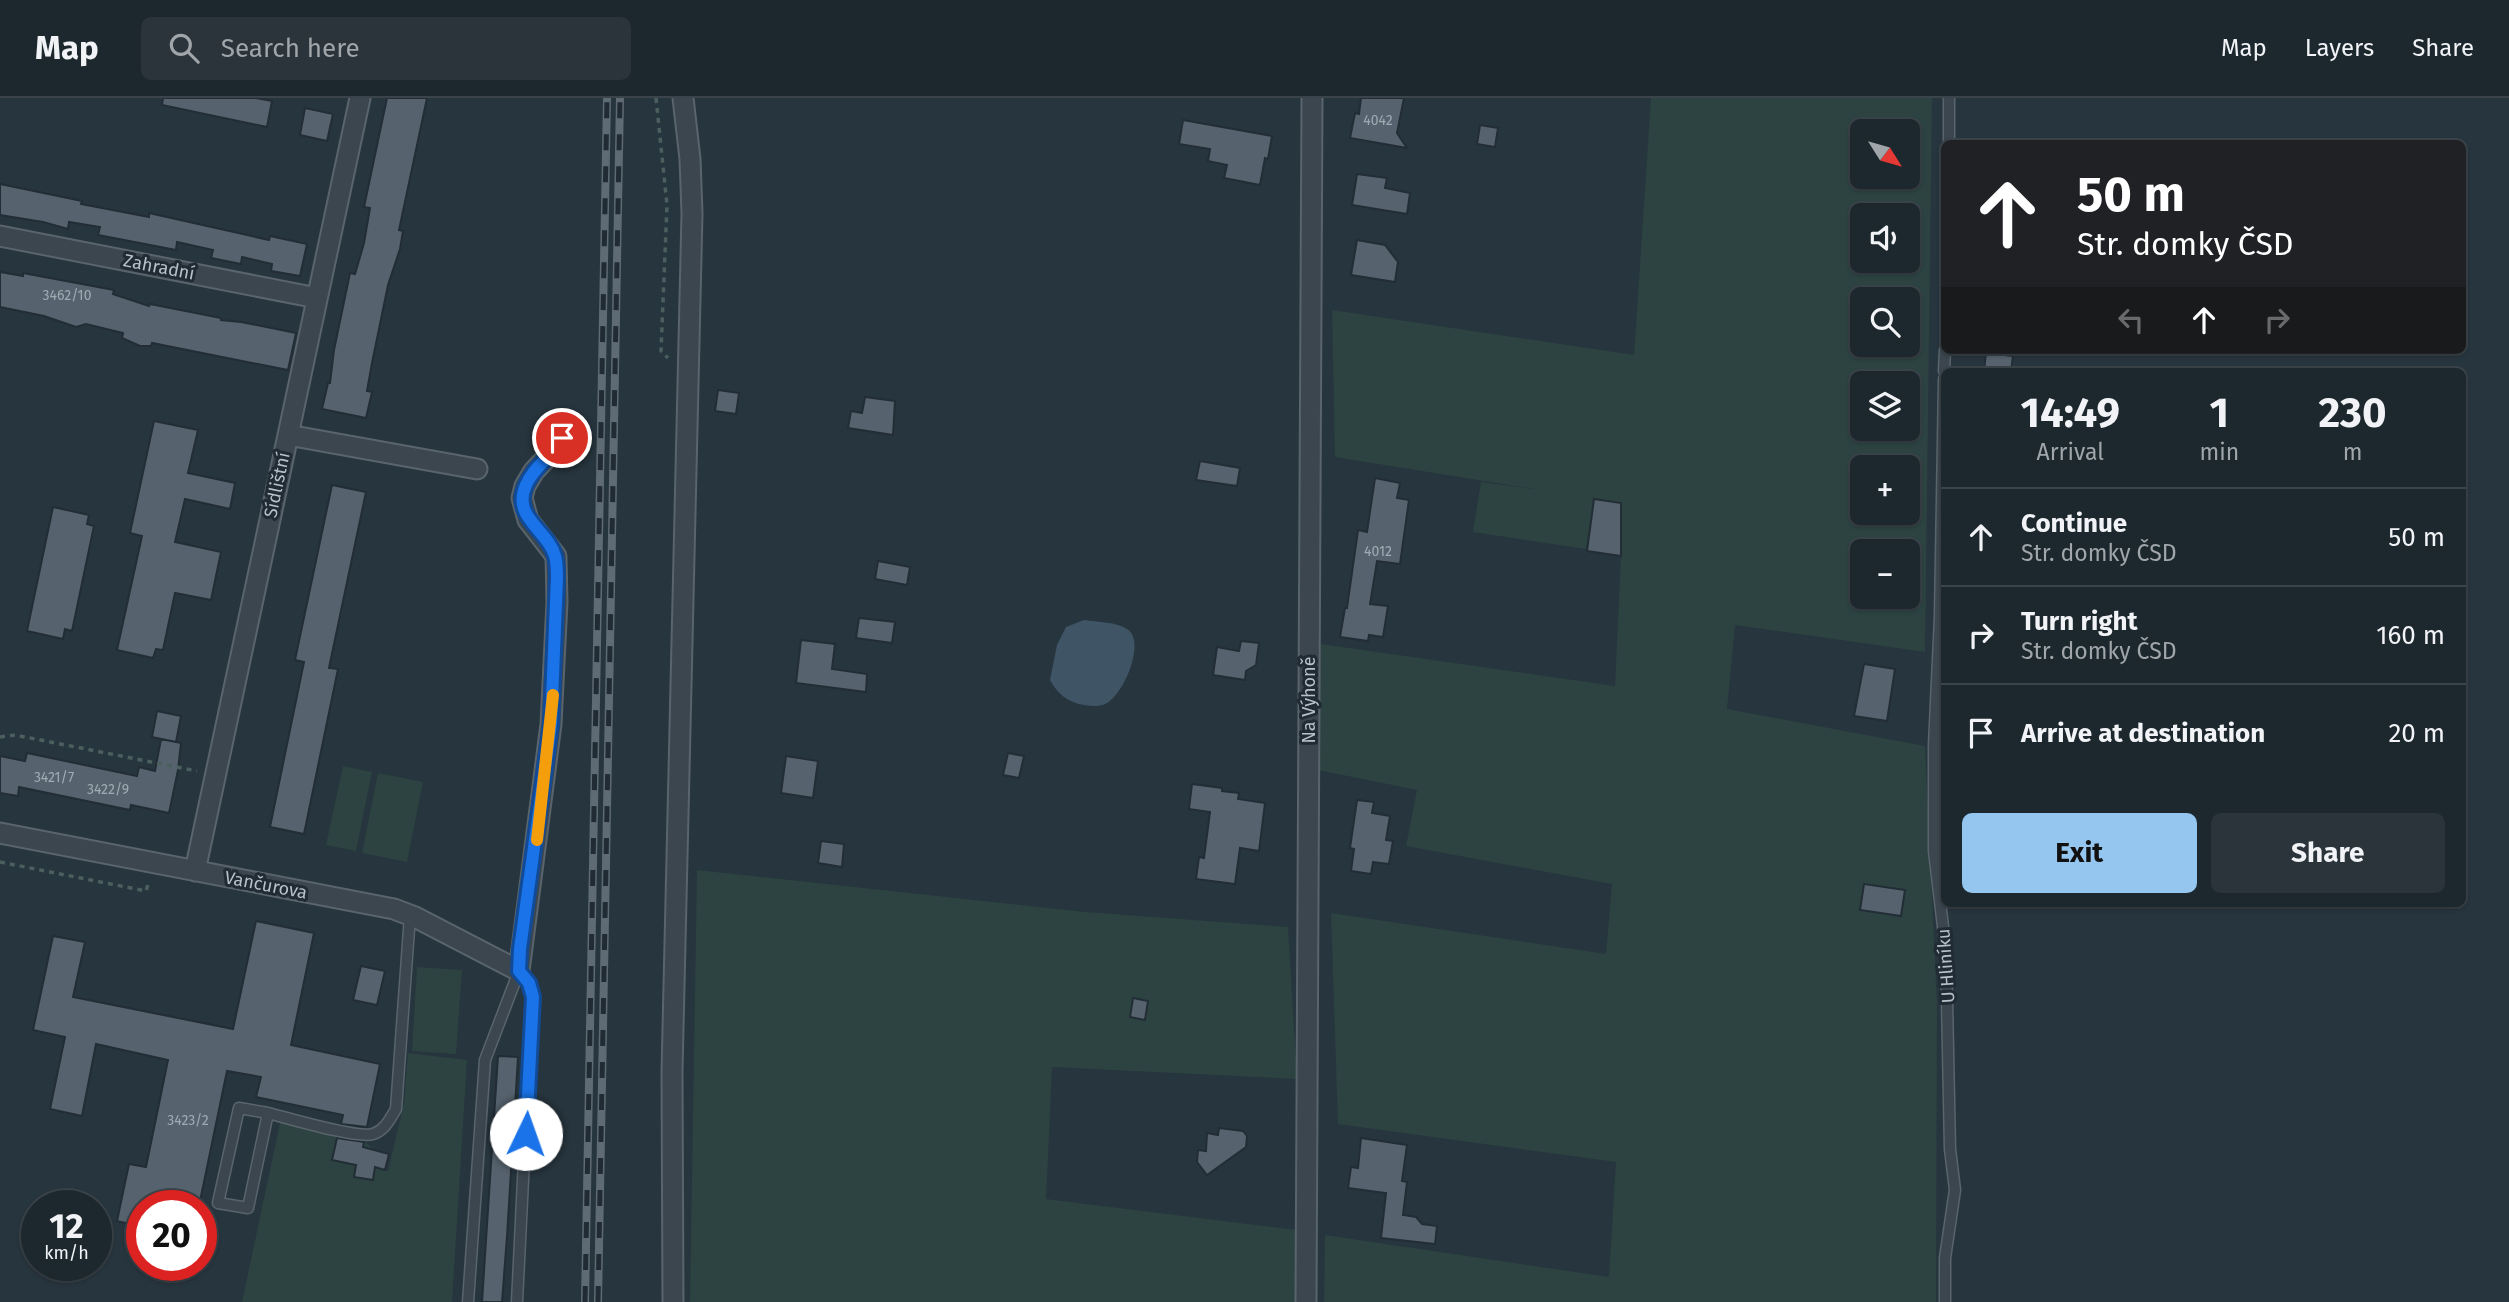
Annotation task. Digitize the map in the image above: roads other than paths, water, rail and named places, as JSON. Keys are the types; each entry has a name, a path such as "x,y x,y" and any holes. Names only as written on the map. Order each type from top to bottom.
{"street":[{"name":"Sídlištní","path":"195,872 360,98"},
{"path":"673,1302 672,1072 692,213 690,159 683,98"},
{"name":"Na Výhoně","path":"1306,1302 1312,98"},
{"name":"Zahradní","path":"0,236 317,298"},
{"path":"288,435 477,469"},
{"path":"519,971 551,724 557,590 555,556 528,520 522,498 525,486 534,471 562,438"},
{"name":"Vančurova","path":"0,833 394,909 519,971"}],"lane":[{"path":"1949,140 1950,98"},
{"name":"U Hliníku","path":"1941,558 1934,745 1934,838 1941,904"},
{"name":"U Hliníku","path":"1941,907 1946,951 1950,1149 1955,1190 1945,1258 1945,1302"},
{"path":"268,1113 248,1209 218,1203 239,1108 268,1113 357,1133 373,1134 387,1124 396,1109 410,915"},
{"path":"468,1302 485,1060 519,971 529,983 533,997 517,1302"}],"water":[{"path":"1084,620 1123,627 1133,635 1135,645 1130,668 1119,691 1100,706 1078,704 1068,699 1050,680 1057,645 1066,627"}],"railway":[{"path":"585,1302 607,98"},
{"path":"598,1302 620,98"}]}
